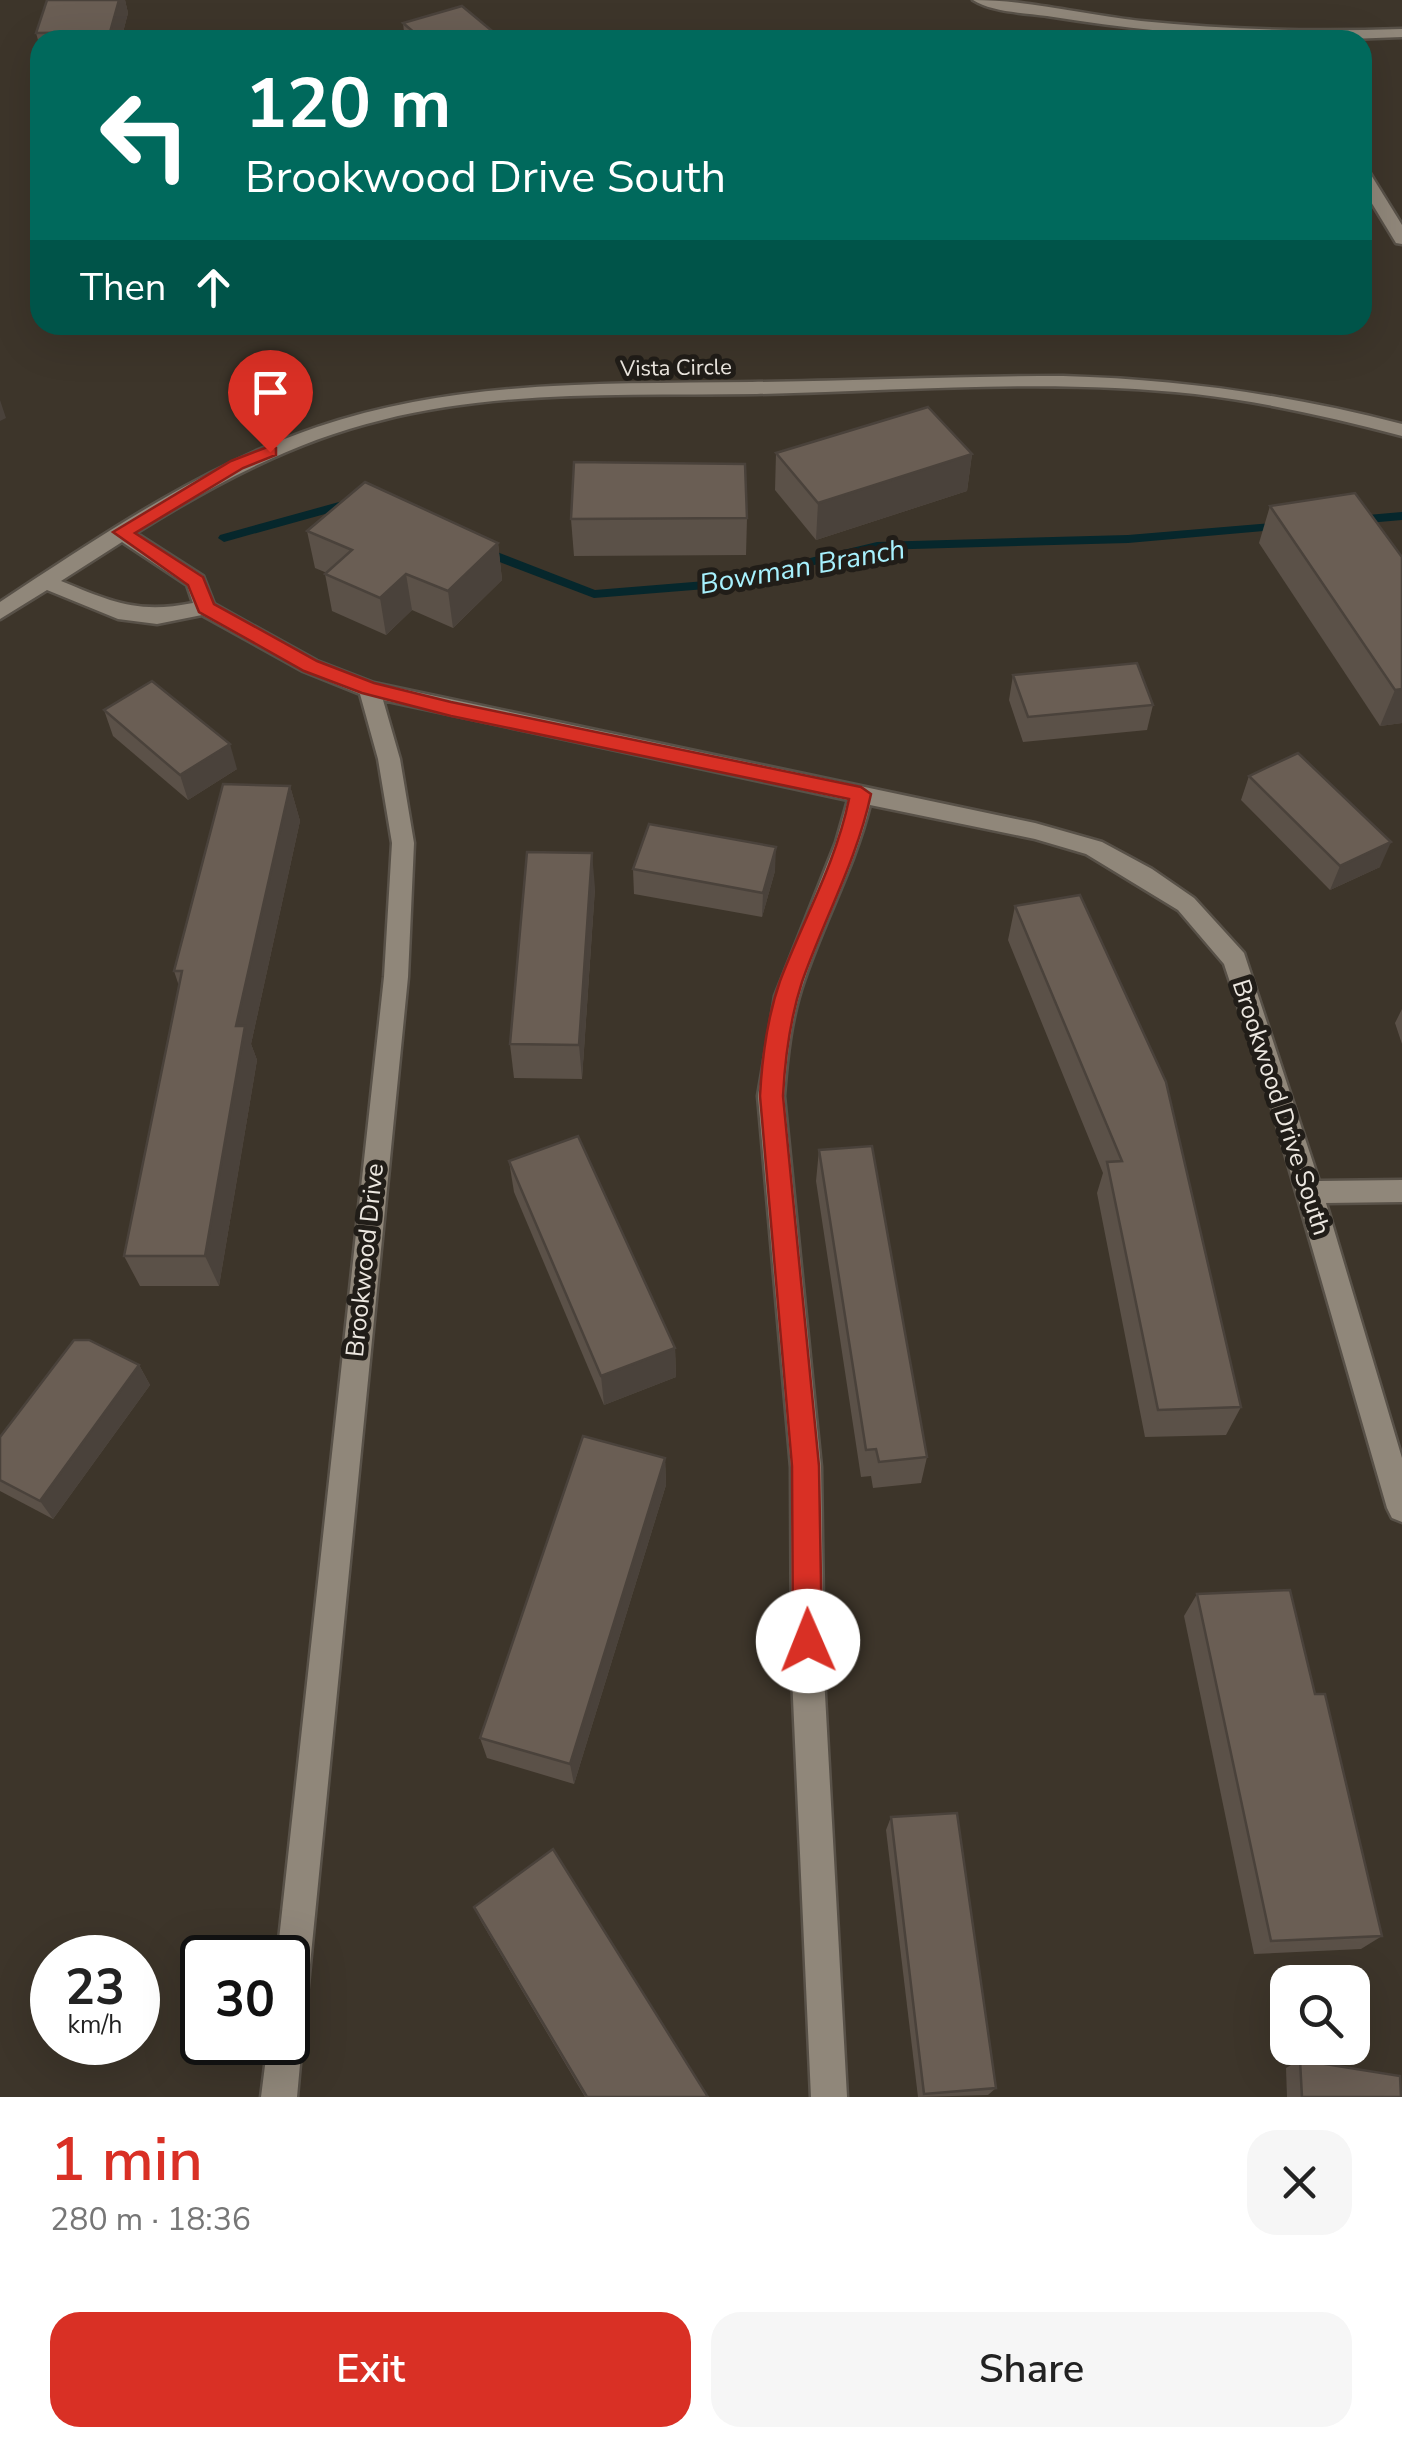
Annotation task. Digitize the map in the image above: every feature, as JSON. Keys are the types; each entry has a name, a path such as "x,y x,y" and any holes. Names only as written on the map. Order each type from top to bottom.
{"street":[{"path":"980,0 1152,26 1205,30"},
{"path":"1372,35 1402,33"},
{"path":"1372,190 1402,239"},
{"name":"Vista Circle","path":"0,612 122,532 237,464 372,416 444,400 508,394 1020,384 1162,386 1301,406 1402,430"},
{"path":"122,532 196,581 206,608"},
{"path":"45,582 118,612 157,616 206,608 310,666 369,688"},
{"name":"Brookwood Drive South","path":"369,688 451,709 1035,831 1094,848 1186,904 1235,960 1310,1192 1402,1508"},
{"name":"Brookwood Drive","path":"296,1935 396,978 403,842 389,759 369,688"},
{"path":"828,2097 808,1676 806,1466 771,1096 774,1053 790,984 852,833 861,794"},
{"path":"1310,1192 1402,1191"},
{"path":"279,2097 282,2065"}],"building":[{"path":"47,0 119,0 111,30 37,30"},
{"path":"462,6 491,30 411,30 403,23"},
{"path":"928,407 972,454 818,503 776,453"},
{"path":"574,462 745,464 747,518 571,519"},
{"path":"365,482 498,543 448,591 406,574 380,598 325,574 352,550 307,531"},
{"path":"1355,493 1402,557 1402,689 1395,690 1270,506"},
{"path":"1137,663 1153,705 1028,717 1013,675"},
{"path":"152,681 230,744 180,775 104,710"},
{"path":"1298,753 1391,842 1340,866 1249,776"},
{"path":"223,784 290,786 236,1026 245,1026 205,1256 124,1256 182,971 174,971"},
{"path":"649,824 776,847 763,893 633,869"},
{"path":"527,852 592,853 579,1045 510,1044"},
{"path":"1080,895 1166,1082 1241,1407 1158,1410 1107,1162 1122,1161 1015,906"},
{"path":"578,1136 675,1348 601,1376 509,1161"},
{"path":"872,1146 927,1457 879,1462 876,1449 866,1450 819,1150"},
{"path":"74,1340 89,1340 139,1365 40,1501 0,1480 0,1437"},
{"path":"583,1436 665,1458 570,1764 480,1738"},
{"path":"1290,1590 1315,1694 1325,1694 1382,1936 1271,1941 1197,1594"},
{"path":"957,1813 996,2088 924,2094 891,1817"},
{"path":"553,1849 708,2097 587,2097 474,1907"},
{"path":"1300,2065 1331,2065 1400,2076 1401,2097 1302,2097"}],"waterway":[{"name":"Bowman Branch","path":"224,538 357,501"},
{"name":"Bowman Branch","path":"1356,520 1402,516"},
{"name":"Bowman Branch","path":"480,550 594,594 718,584 877,546 1128,539 1283,526"}],"route":[{"path":"270,452 237,464 122,532 196,581 206,608 310,666 369,688 451,709 861,794 852,833 790,984 774,1053 771,1096 806,1466 808,1641"}]}
